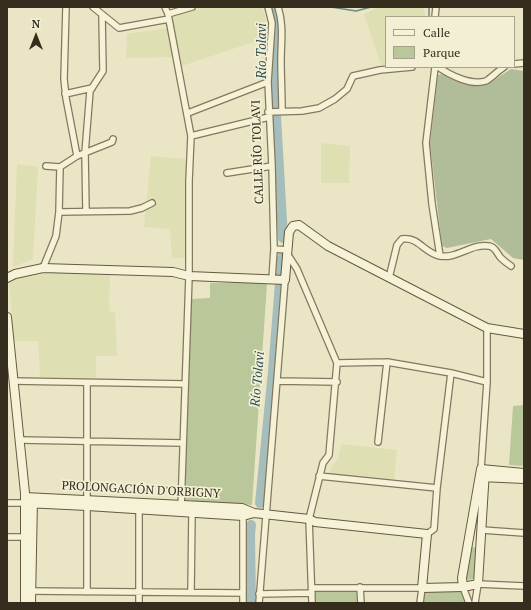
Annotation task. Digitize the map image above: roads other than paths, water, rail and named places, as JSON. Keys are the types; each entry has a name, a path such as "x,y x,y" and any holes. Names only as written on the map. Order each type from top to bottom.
{"street":[{"path":"66,7 65,94 77,156"},
{"path":"93,7 119,28 169,17 192,7"},
{"path":"165,7 169,17 192,136 189,181 189,276 181,508"},
{"name":"CALLE RÍO TOLAVI","path":"268,7 272,23 268,82 274,249 272,279"},
{"path":"278,7 283,39 281,58 282,111"},
{"path":"86,211 85,154 90,91 103,71 102,15"},
{"path":"192,136 282,111 302,112 318,108 335,99 347,89 353,76 380,70 401,68"},
{"path":"434,68 426,143 432,204 440,256"},
{"path":"440,68 462,79 482,81 487,81 502,68"},
{"path":"188,113 268,82"},
{"path":"65,94 92,88"},
{"path":"46,166 60,167 77,156 112,142 113,139"},
{"path":"227,173 272,166"},
{"path":"43,268 56,236 59,212 60,167"},
{"path":"59,212 130,211 142,208 152,203"},
{"path":"259,603 289,232 293,226 299,225 328,246 487,328 524,334"},
{"path":"389,278 397,245 402,239 408,238 414,240 423,248 440,256 449,256 487,245 493,247 500,257 511,266"},
{"path":"274,249 288,252"},
{"path":"288,252 297,269 337,363 329,455 322,463 309,519 312,603"},
{"path":"7,278 15,274 43,268 173,272 189,276 285,280"},
{"path":"7,317 20,440 29,500 28,591 25,603"},
{"path":"475,603 482,530 487,382 487,328"},
{"path":"337,363 387,362 451,373 487,382"},
{"path":"378,442 387,362"},
{"path":"420,603 427,534 434,529 437,488 451,373"},
{"path":"13,381 185,384"},
{"path":"277,381 336,382"},
{"path":"87,383 87,592"},
{"path":"20,440 183,443"},
{"path":"483,473 524,473"},
{"path":"483,473 524,479"},
{"path":"469,603 463,587 462,578 483,473"},
{"path":"319,476 437,488"},
{"path":"7,503 29,500"},
{"path":"29,500 25,537 28,591 31,603"},
{"name":"PROLONGACIÓN D'ORBIGNY","path":"29,500 181,508 192,512 243,516 254,513"},
{"name":"PROLONGACIÓN D'ORBIGNY","path":"87,502 139,509 242,508 254,513 309,519 315,522 427,534"},
{"path":"139,509 139,603"},
{"path":"192,512 192,592"},
{"path":"243,516 243,603"},
{"path":"482,530 524,534"},
{"path":"7,537 25,537"},
{"path":"469,541 481,542"},
{"path":"259,594 360,587 463,587 478,584 524,586"},
{"path":"360,587 361,603"},
{"path":"28,591 243,593"}],"waterway":[{"name":"Río Tolavi","path":"275,7 277,18 276,116 283,238"},
{"path":"331,7 356,11 371,7"},
{"path":"429,7 429,16"},
{"name":"Río Tolavi","path":"260,503 282,258"},
{"name":"Río Tolavi","path":"251,525 251,603"}]}
